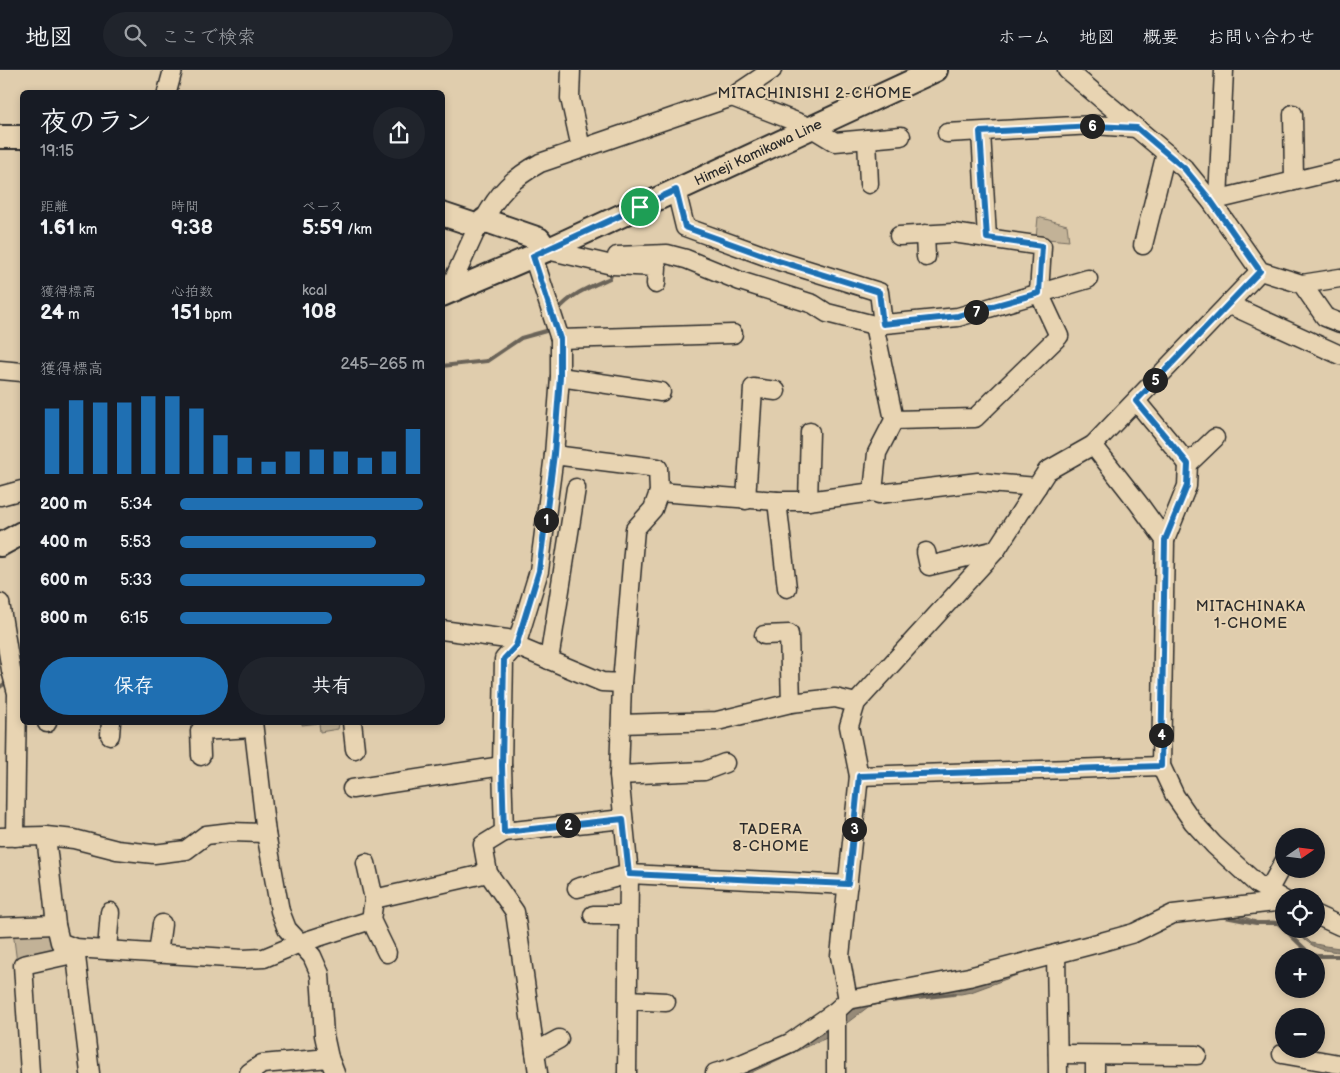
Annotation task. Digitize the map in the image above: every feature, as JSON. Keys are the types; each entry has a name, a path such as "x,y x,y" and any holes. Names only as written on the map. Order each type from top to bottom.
{"main road":[{"name":"Himeji Kamikawa Line","path":"445,295 936,70"},
{"path":"0,137 20,137"},
{"path":"445,215 539,239 540,253"},
{"path":"0,545 20,533"}],"street":[{"path":"168,90 173,70"},
{"path":"571,70 570,98 582,148"},
{"path":"445,295 481,223 504,189 520,174 540,163 732,97 772,70"},
{"path":"1067,70 1184,168 1214,201 1260,271 1302,284 1340,278"},
{"path":"1214,201 1224,70"},
{"path":"732,97 812,128 835,142 901,136"},
{"path":"1293,114 1294,182"},
{"path":"947,133 1094,126 1137,128"},
{"path":"980,132 987,238"},
{"path":"867,139 869,184"},
{"path":"1143,245 1166,153"},
{"path":"1214,201 1340,170"},
{"path":"676,190 685,227 779,261 879,292 878,324 894,420 877,453 873,492"},
{"path":"894,420 975,418 1059,336 1039,293 1042,246 953,233 899,236"},
{"path":"925,234 926,256"},
{"path":"504,832 502,766 504,659 516,646 539,571 554,454 560,377 560,339 540,253 612,265 657,267 656,284"},
{"path":"617,256 667,254 686,259 740,281 813,304 827,313 878,324 958,316 1088,279"},
{"path":"836,1073 836,1035 842,1006 840,956 859,776 848,726 856,702 996,550 1047,471 1093,446 1260,271"},
{"path":"1302,284 1325,317 1340,323"},
{"path":"1228,304 1340,355"},
{"path":"560,339 733,334"},
{"path":"0,370 20,372"},
{"path":"560,377 661,392"},
{"path":"746,500 753,388 776,391"},
{"path":"1136,401 1188,464 1187,486 1165,540 1161,766 1175,796 1193,822 1214,845 1257,884 1275,895"},
{"path":"808,501 810,432"},
{"path":"1188,464 1215,438"},
{"path":"1093,446 1165,540"},
{"path":"554,454 658,468 659,492 653,509 635,529 622,683 619,775 629,874 627,1073"},
{"path":"659,492 746,500 808,501 873,492 879,494 978,482 1037,487"},
{"path":"549,660 566,597 577,529 576,488"},
{"path":"0,496 20,491"},
{"path":"777,501 787,588"},
{"path":"926,552 929,566 996,550"},
{"path":"0,603 11,684 7,837 46,836 74,839 118,850 154,854 186,850 206,836 231,832 266,833"},
{"path":"445,630 507,638 516,646 602,682 622,683"},
{"path":"764,635 789,634 791,703"},
{"path":"621,724 717,720 791,703 835,698 856,702"},
{"path":"201,756 200,731 253,725 266,833 280,911 287,929 312,956 320,974 324,1034 332,1066 262,1064 249,1073"},
{"path":"352,725 355,749"},
{"path":"619,775 705,778 725,763"},
{"path":"352,789 502,766"},
{"path":"859,776 1161,766"},
{"path":"538,1073 515,912 488,872 483,845 504,832 623,819"},
{"path":"46,836 56,925 60,942 75,948 158,954 264,958 300,943 371,920"},
{"path":"366,863 374,899 371,920 387,953"},
{"path":"374,899 488,872"},
{"path":"577,888 629,874 848,884"},
{"path":"1268,891 1275,878"},
{"path":"715,1073 732,1068 790,1043 842,1006 969,976 1057,959 1134,933 1173,914 1275,902"},
{"path":"107,950 110,912"},
{"path":"593,915 628,915"},
{"path":"1325,920 1340,926"},
{"path":"158,954 162,924"},
{"path":"0,927 56,925"},
{"path":"30,1073 23,965 68,955 75,948"},
{"path":"75,948 90,1073"},
{"path":"1057,959 1058,1073"},
{"path":"628,1000 666,1002"},
{"path":"535,1052 559,1039"},
{"path":"1058,1054 1197,1055"},
{"path":"1095,1054 1095,1073"},
{"path":"1301,1058 1338,1066"}],"shaded area":[{"path":"1038,217 1067,225 1069,241 1036,238"},
{"path":"319,725 339,725 338,729 320,732"},
{"path":"1229,911 1258,922 1275,922 1260,924 1227,913 1197,915 1175,922 1146,938 1038,964 1017,975 971,992 906,997 868,1007 827,1038 750,1073 739,1073 822,1034 861,1004 928,990 964,989 1011,974 1037,962 1146,933 1170,920 1197,913"},
{"path":"49,930 64,951 17,963 13,931"},
{"path":"1303,938 1306,938 1311,943 1340,948 1340,952 1318,948"}],"waterway":[{"path":"556,312 574,296 610,278 612,272"},
{"path":"445,366 487,361 521,338 551,328"},
{"path":"0,687 8,681"},
{"path":"1220,916 1256,923 1278,923 1304,948"},
{"path":"1325,956 1340,956"},
{"path":"891,1001 954,994"}],"district":[{"name":"MITACHINISHI 2-CHOME","path":"815,93"},
{"name":"MITACHINAKA 1-CHOME","path":"1251,614"},
{"name":"TADERA 8-CHOME","path":"771,838"}],"route":[{"path":"1094,126 1137,128 1184,168 1211,201 1260,271 1136,401 1188,464 1187,486 1165,540 1161,766 859,776 848,884 629,874 623,819 504,832 502,766 504,659 516,646 539,571 554,454 560,377 560,339 533,256 640,207 676,190 685,227 779,261 879,292 883,324 958,316 1039,293 1042,246 987,238 980,132 1094,126"}]}
